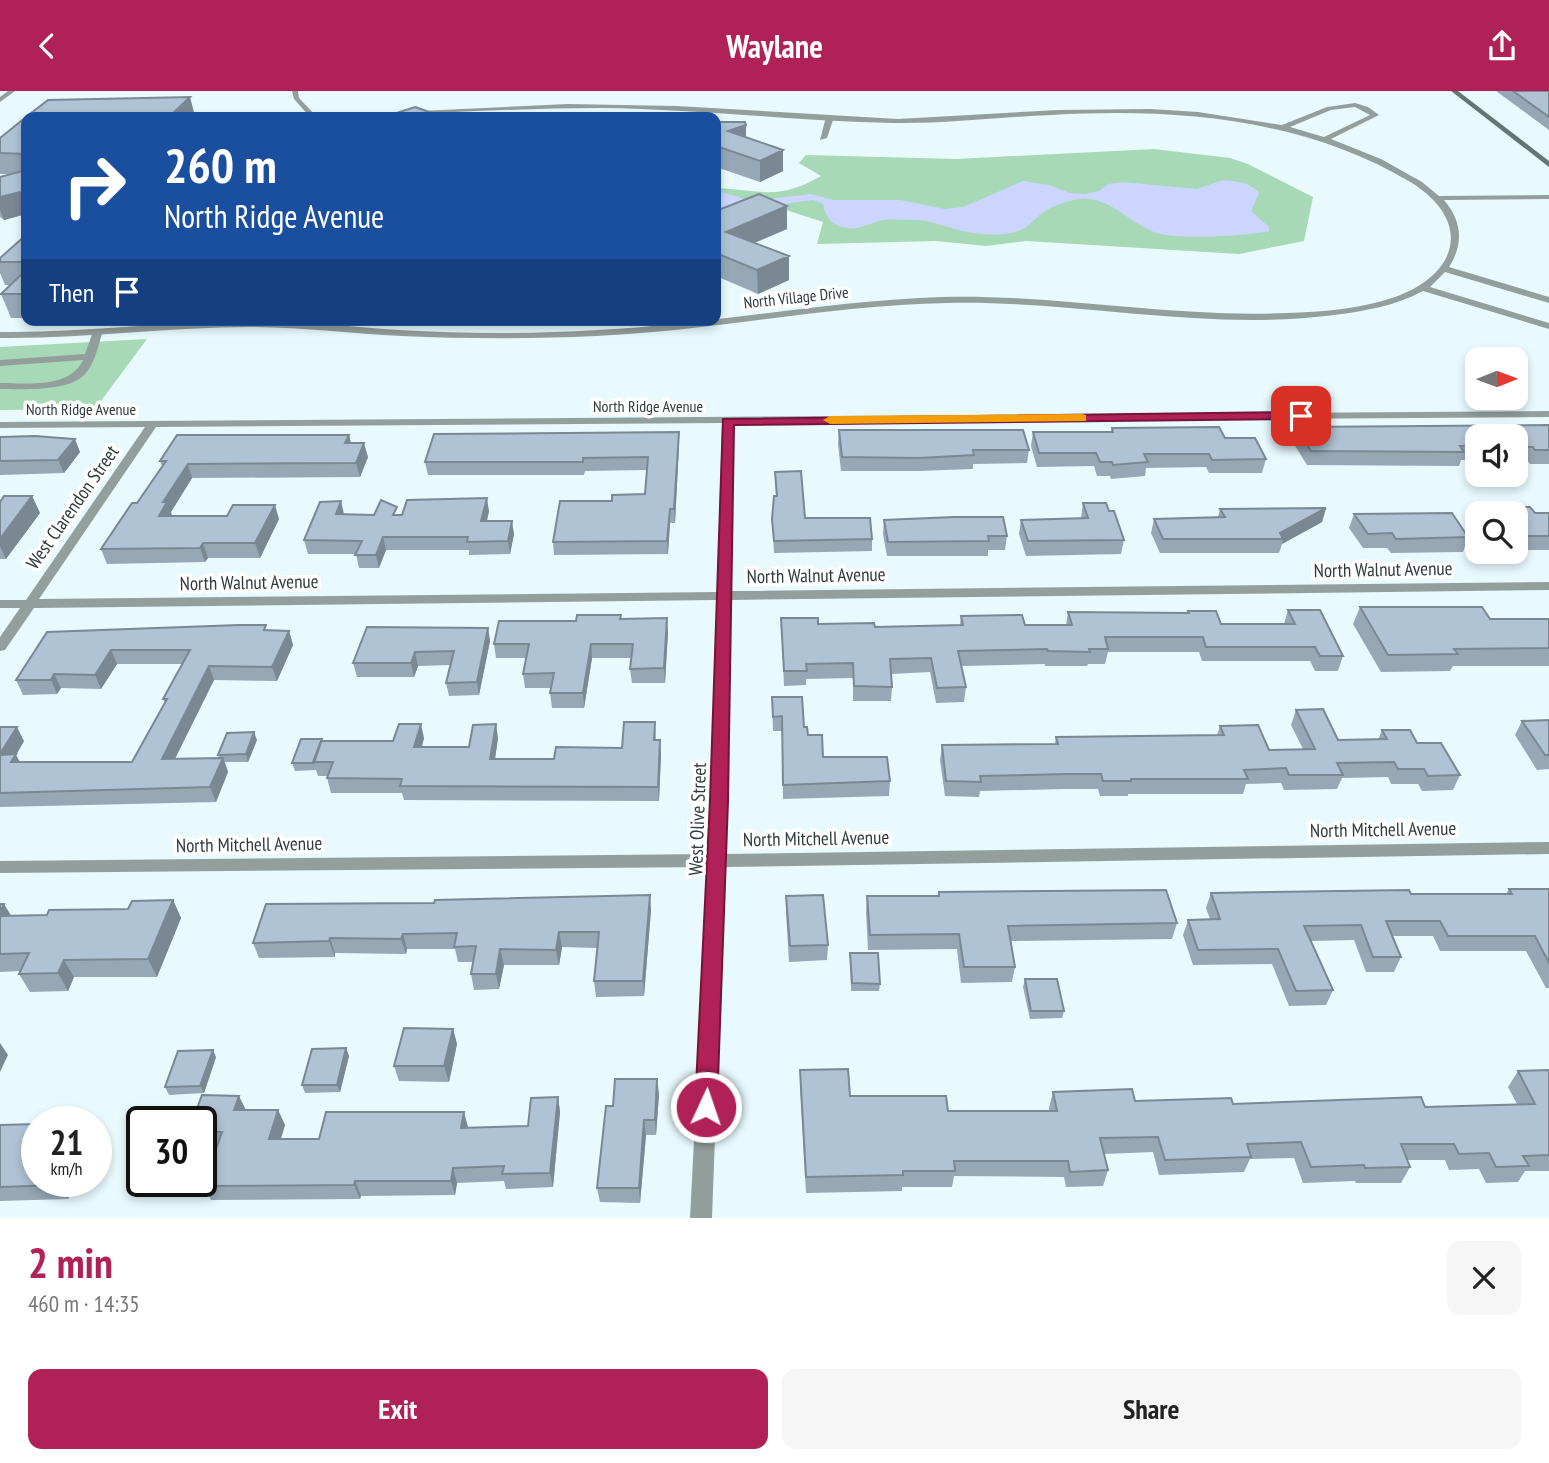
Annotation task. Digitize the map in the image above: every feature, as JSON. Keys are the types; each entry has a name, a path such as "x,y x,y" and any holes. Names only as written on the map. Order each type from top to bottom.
{"street":[{"path":"0,100 12,91"},
{"path":"295,91 296,98 309,112"},
{"path":"1454,91 1549,165"},
{"path":"1282,128 1334,104 1359,104 1368,107 1375,115 1324,140"},
{"path":"453,112 590,106 663,107 935,120 1060,112 1147,110 1209,113 1324,140 1392,168 1439,198 1549,197"},
{"path":"823,138 830,117"},
{"name":"North Village Drive","path":"721,321 873,304 971,299 1055,302 1227,316 1281,316 1356,309 1381,304 1424,288 1444,269 1457,243 1453,218 1439,198"},
{"path":"1444,269 1549,300"},
{"path":"1424,288 1549,326"},
{"name":"North Village Drive","path":"0,335 145,326"},
{"name":"North Village Drive","path":"308,326 405,333 563,334 671,326"},
{"path":"0,386 67,381 81,373 97,331"},
{"path":"0,363 88,357"},
{"name":"North Ridge Avenue","path":"0,425 1549,414"},
{"name":"West Olive Street","path":"701,1218 717,860 728,421"},
{"name":"West Clarendon Street","path":"0,647 153,424"},
{"name":"North Walnut Avenue","path":"0,604 1549,586"},
{"name":"North Mitchell Avenue","path":"0,867 1549,848"}],"green space":[{"path":"1154,149 1230,158 1248,164 1313,197 1304,241 1239,254 1026,241 986,246 936,241 817,244 823,222 780,208 721,217 721,188 781,191 806,184 821,176 799,163 806,155 956,159"},
{"path":"147,339 95,409 0,410 0,347"}],"water":[{"path":"1223,180 1247,184 1259,193 1251,211 1269,227 1269,231 1213,237 1167,235 1146,228 1106,204 1083,199 1051,208 1020,230 991,235 916,220 883,220 856,228 844,227 832,222 823,204 813,200 721,212 721,192 751,201 811,194 833,200 900,200 945,209 963,207 1023,181 1085,194 1099,191 1108,184 1122,182 1197,189"}],"building":[{"path":"1513,91 1549,91 1549,117"},
{"path":"190,97 174,112 32,112 48,100"},
{"path":"415,107 429,112 400,112"},
{"path":"21,121 21,154 0,153 0,138"},
{"path":"721,122 745,122 746,125 728,131 783,150 760,161 721,148"},
{"path":"21,171 21,193 0,197 0,177"},
{"path":"759,194 787,206 726,232 789,256 757,270 721,255 721,209"},
{"path":"21,239 21,262 0,262 0,258"},
{"path":"21,275 21,294 1,294"},
{"path":"1528,425 1549,425 1549,450 1528,447"},
{"path":"1465,426 1465,446 1460,446 1464,452 1311,451 1295,427"},
{"path":"1219,427 1225,438 1255,438 1266,459 1212,460 1209,454 1144,454 1148,462 1113,465 1112,462 1100,462 1096,453 1039,453 1033,432 1113,432 1112,428"},
{"path":"839,430 1023,430 1029,450 973,450 974,455 919,458 842,457"},
{"path":"679,432 674,509 670,509 667,541 553,542 560,501 612,501 612,495 645,494 648,457 583,458 583,462 425,462 434,434"},
{"path":"177,435 349,435 345,443 364,443 356,463 188,464 163,502 167,502 159,516 227,516 233,505 275,505 255,543 203,543 200,548 101,549 132,503 137,503 166,461 160,461"},
{"path":"0,437 75,439 58,460 0,461"},
{"path":"801,471 805,518 870,518 872,539 774,541 772,519 774,496 777,496 775,472"},
{"path":"4,496 32,496 0,539 0,502"},
{"path":"487,498 481,521 512,521 508,541 467,542 468,537 383,537 376,555 355,555 362,541 304,540 320,502 341,501 336,514 374,515 381,500 397,507 393,515 402,515 407,500"},
{"path":"1083,503 1106,503 1109,511 1114,511 1124,540 1028,541 1021,520 1088,518"},
{"path":"1528,507 1535,513 1549,513 1549,536 1528,536"},
{"path":"1326,508 1280,533 1283,539 1163,539 1154,519 1225,517 1220,509"},
{"path":"1452,513 1465,532 1465,537 1396,539 1392,533 1368,534 1354,514"},
{"path":"1003,517 1007,536 988,536 989,541 888,542 884,520"},
{"path":"1360,607 1482,607 1490,619 1549,619 1549,648 1454,649 1458,654 1388,655"},
{"path":"1288,610 1320,610 1343,656 1320,656 1315,647 1206,647 1203,637 1105,637 1108,649 1089,649 1090,652 1047,649 958,651 966,687 937,688 931,658 890,659 892,687 854,686 853,663 806,664 807,671 784,671 781,618 818,618 818,624 874,623 875,627 963,625 961,616 1022,615 1025,625 1072,625 1068,612 1216,611 1221,624 1295,624"},
{"path":"577,615 621,615 620,619 667,618 664,668 630,669 633,644 591,644 583,693 550,693 554,673 523,674 529,644 494,644 499,621 576,621"},
{"path":"266,625 264,630 289,631 272,667 209,666 162,759 223,758 210,787 0,793 0,755 16,754 11,762 132,762 167,699 163,699 190,650 111,650 95,675 54,674 51,680 16,680 47,632"},
{"path":"367,627 488,628 477,682 446,683 454,651 415,652 411,663 353,663"},
{"path":"772,697 802,697 804,727 807,727 808,735 822,735 823,757 887,757 890,781 783,785 782,716 773,717"},
{"path":"1323,709 1338,740 1387,739 1382,730 1410,730 1417,743 1441,743 1460,775 1428,776 1424,769 1398,769 1394,762 1337,763 1343,775 1289,775 1286,768 1244,770 1248,779 1103,781 1101,774 1067,774 980,776 981,782 946,781 942,745 1058,744 1056,737 1224,735 1220,726 1258,725 1269,750 1315,749 1296,710"},
{"path":"1549,720 1549,755 1545,755 1522,721"},
{"path":"624,722 655,722 654,740 660,740 658,787 400,786 402,779 327,778 333,762 313,762 321,741 393,741 399,724 421,724 414,747 469,747 473,725 496,724 490,759 554,759 556,747 622,748"},
{"path":"0,727 17,727 0,754"},
{"path":"254,732 246,754 218,755 227,733"},
{"path":"301,739 322,739 314,763 292,763"},
{"path":"1509,889 1549,889 1549,963 1535,936 1448,936 1440,921 1386,921 1401,957 1373,957 1361,925 1304,926 1333,990 1296,991 1278,949 1198,950 1188,920 1220,919 1211,893 1409,890 1411,894 1512,894"},
{"path":"1166,890 1177,923 1008,926 1015,967 964,967 959,934 870,935 867,896 939,896 939,892"},
{"path":"650,895 643,981 594,981 599,932 559,932 556,950 500,949 496,974 471,974 476,946 454,947 457,933 403,934 401,939 330,938 329,941 253,943 266,904 434,903 435,900"},
{"path":"823,895 828,945 790,946 786,896"},
{"path":"173,900 148,959 64,960 58,973 19,974 29,953 0,954 0,916 47,915 49,910 128,909 132,901"},
{"path":"850,953 878,953 880,984 852,983"},
{"path":"1025,979 1057,979 1064,1011 1031,1011"},
{"path":"404,1028 453,1029 444,1066 394,1066"},
{"path":"346,1048 337,1085 302,1085 312,1049"},
{"path":"213,1050 200,1086 165,1087 178,1051"},
{"path":"848,1069 850,1096 946,1096 948,1111 1057,1111 1053,1092 1132,1089 1135,1101 1231,1098 1233,1104 1421,1097 1425,1107 1535,1104 1518,1071 1549,1070 1549,1155 1523,1156 1529,1166 1496,1167 1489,1153 1459,1154 1454,1144 1401,1144 1410,1167 1311,1167 1301,1142 1247,1144 1251,1157 1165,1160 1158,1137 1100,1138 1108,1170 1070,1172 1068,1161 954,1161 955,1171 806,1177 800,1070"},
{"path":"615,1079 657,1079 655,1120 644,1120 639,1188 597,1188 606,1106 613,1106"},
{"path":"202,1095 239,1096 234,1110 278,1110 269,1139 319,1139 326,1112 464,1112 461,1128 528,1126 531,1098 558,1097 550,1173 502,1174 504,1166 453,1168 451,1181 355,1181 354,1185 217,1186 217,1146 222,1132 217,1132 217,1106 198,1106"},
{"path":"21,1124 21,1186 0,1187 0,1125"}],"slow traffic":[{"path":"830,420 1082,418"}],"route":[{"path":"706,1107 719,800 728,421 1301,416"}]}
